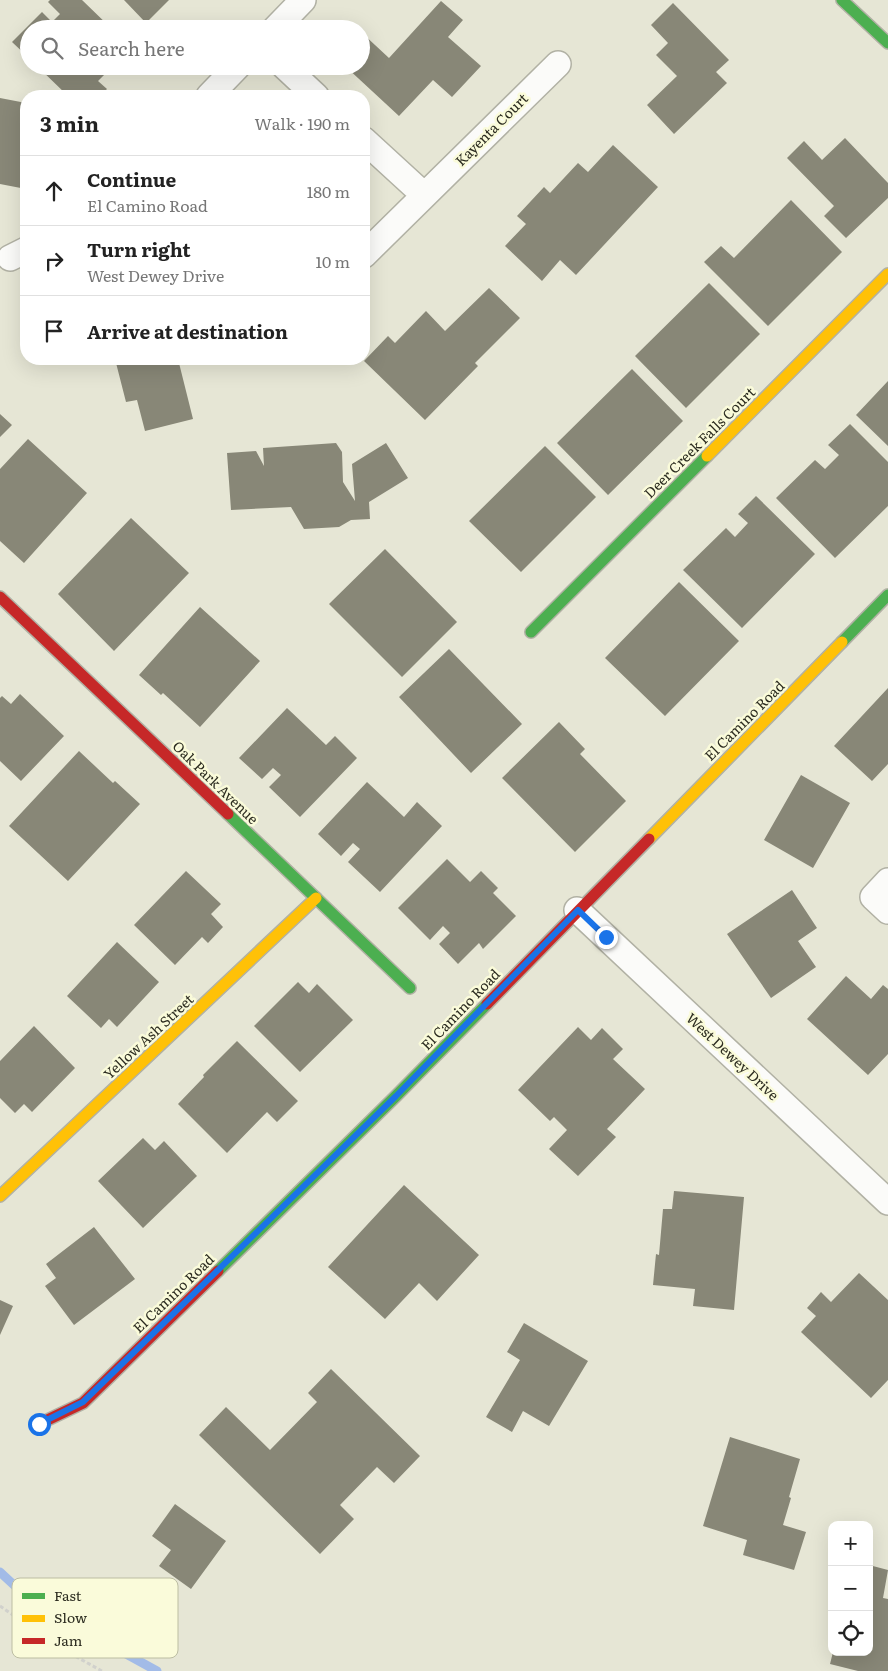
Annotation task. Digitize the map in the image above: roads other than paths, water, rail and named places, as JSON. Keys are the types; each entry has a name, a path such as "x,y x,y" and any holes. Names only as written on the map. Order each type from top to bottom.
{"street":[{"path":"284,20 303,0"},
{"path":"842,0 888,43"},
{"name":"Kayenta Court","path":"370,249 558,64"},
{"path":"214,90 229,75"},
{"path":"294,75 310,90"},
{"path":"370,146 424,195"},
{"name":"Deer Creek Falls Court","path":"530,632 888,274"},
{"name":"El Camino Road","path":"39,1424 83,1402 396,1096 888,596"},
{"name":"Oak Park Avenue","path":"0,597 410,988"},
{"name":"Yellow Ash Street","path":"0,1196 316,898"},
{"name":"West Dewey Drive","path":"578,910 888,1202"}],"waterway":[{"path":"0,1572 12,1583"},
{"path":"133,1658 157,1671"}]}
